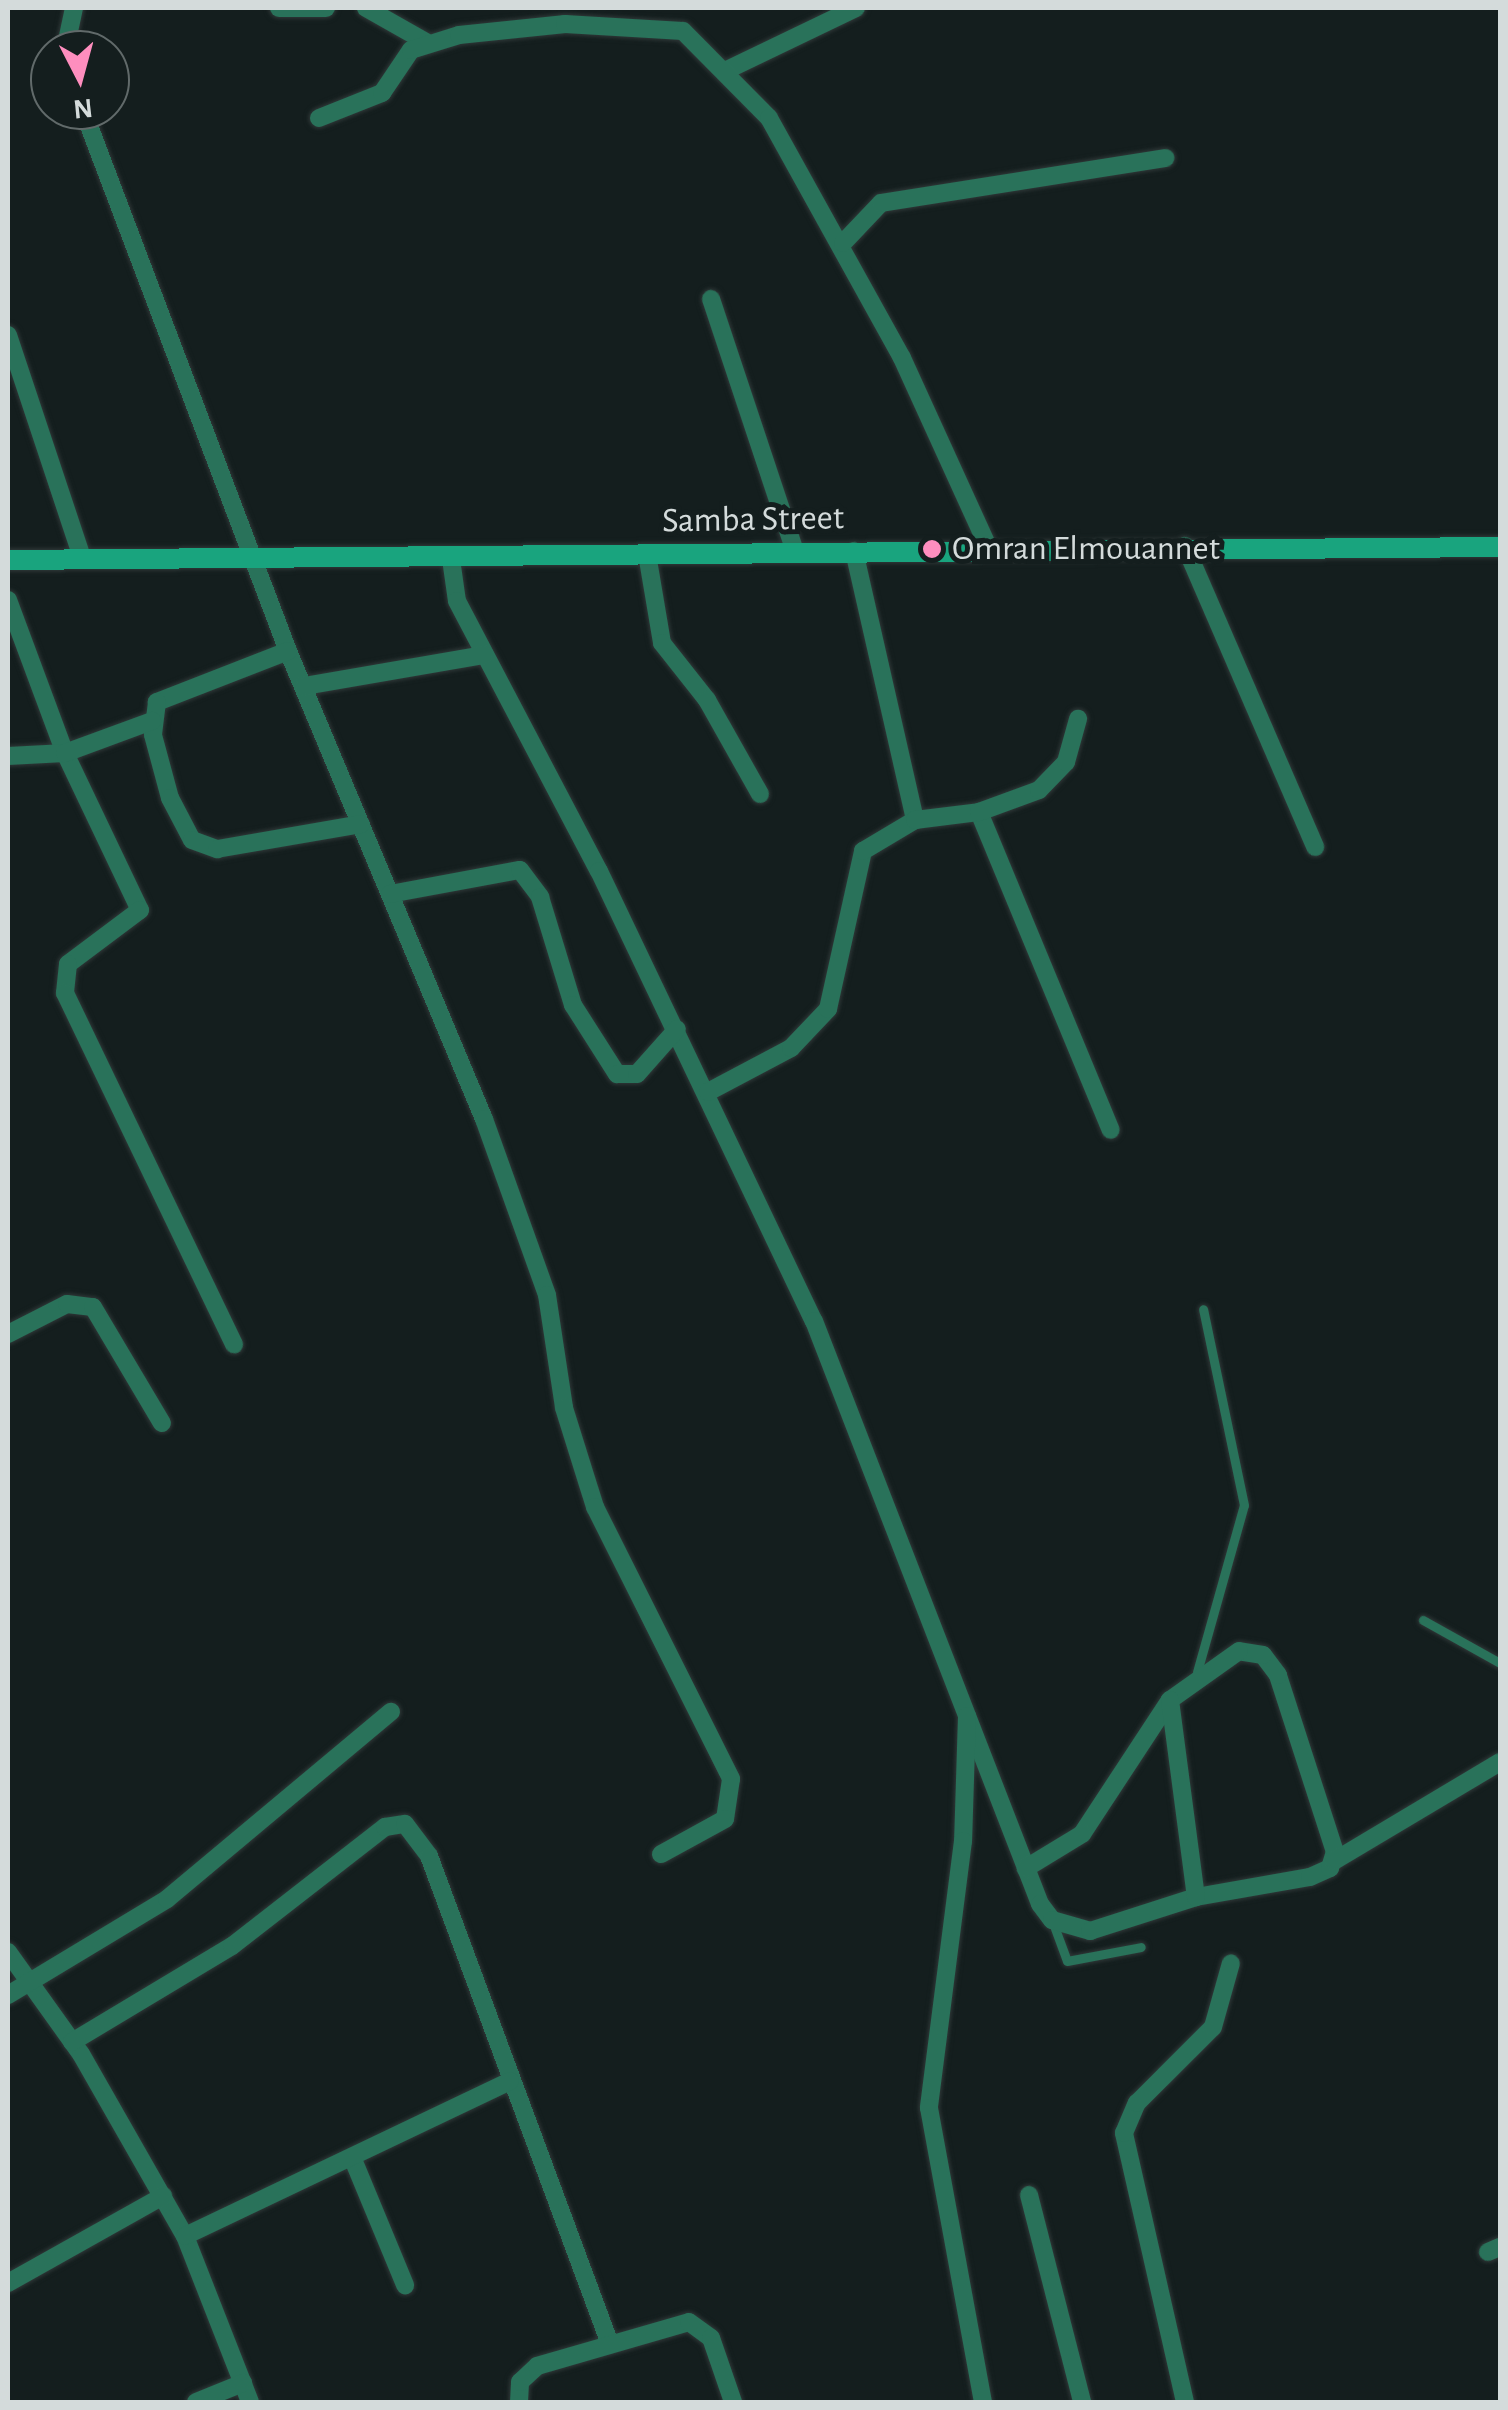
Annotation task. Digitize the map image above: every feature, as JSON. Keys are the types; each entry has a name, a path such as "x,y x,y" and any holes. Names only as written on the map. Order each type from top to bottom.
{"main road":[{"name":"Samba Street","path":"8,560 451,560 988,547 1500,547"}],"street":[{"path":"279,8 326,8"},
{"path":"366,8 426,42 512,28 667,26 726,70 769,118 842,243 988,547"},
{"path":"726,70 856,8"},
{"path":"320,118 377,97 426,42"},
{"path":"91,130 258,560 288,650 390,894 547,1296 564,1408 595,1507 731,1779 726,1819 661,1854"},
{"path":"842,243 880,202 1164,158"},
{"path":"711,299 796,552"},
{"path":"8,335 83,560"},
{"path":"1185,546 1314,847"},
{"path":"854,550 915,820"},
{"path":"647,554 662,643 707,700 760,794"},
{"path":"451,560 457,601 677,1029 814,1321 966,1696 1026,1868 1052,1920 1090,1932 1196,1897 1310,1877 1500,1762"},
{"path":"8,600 65,752 140,910 68,964 65,993 234,1344"},
{"path":"288,650 161,698 152,722 170,798 204,846 360,824"},
{"path":"304,686 484,654"},
{"path":"708,1092 814,1029 838,984 856,863 915,820 979,812 1055,778 1078,719"},
{"path":"8,756 65,752 152,722"},
{"path":"979,812 1111,1130"},
{"path":"390,894 520,870 540,897 574,1005 617,1074 637,1074 677,1029"},
{"path":"8,1334 67,1304 93,1308 162,1422"},
{"path":"1026,1868 1082,1834 1170,1700 1197,1672 1239,1650 1273,1663 1334,1861"},
{"path":"966,1696 968,1789 930,2108 984,2402"},
{"path":"1170,1700 1196,1897"},
{"path":"8,1995 167,1899 391,1712"},
{"path":"72,2042 232,1946 385,1827 406,1824 429,1856 610,2344"},
{"path":"8,1952 72,2042 185,2236 250,2402"},
{"path":"1185,2402 1124,2133 1137,2103 1214,2027 1231,1963"},
{"path":"185,2236 510,2081"},
{"path":"352,2157 405,2285"},
{"path":"1029,2195 1082,2402"},
{"path":"8,2283 163,2196"},
{"path":"519,2402 520,2382 537,2366 698,2324 733,2402"},
{"path":"196,2402 243,2383"}],"lane":[{"path":"1197,1672 1244,1504 1204,1309"},
{"path":"1424,1620 1500,1663"},
{"path":"1052,1920 1067,1961 1141,1946"}],"place":[{"name":"Omran Elmouannet","path":"932,549"}]}
